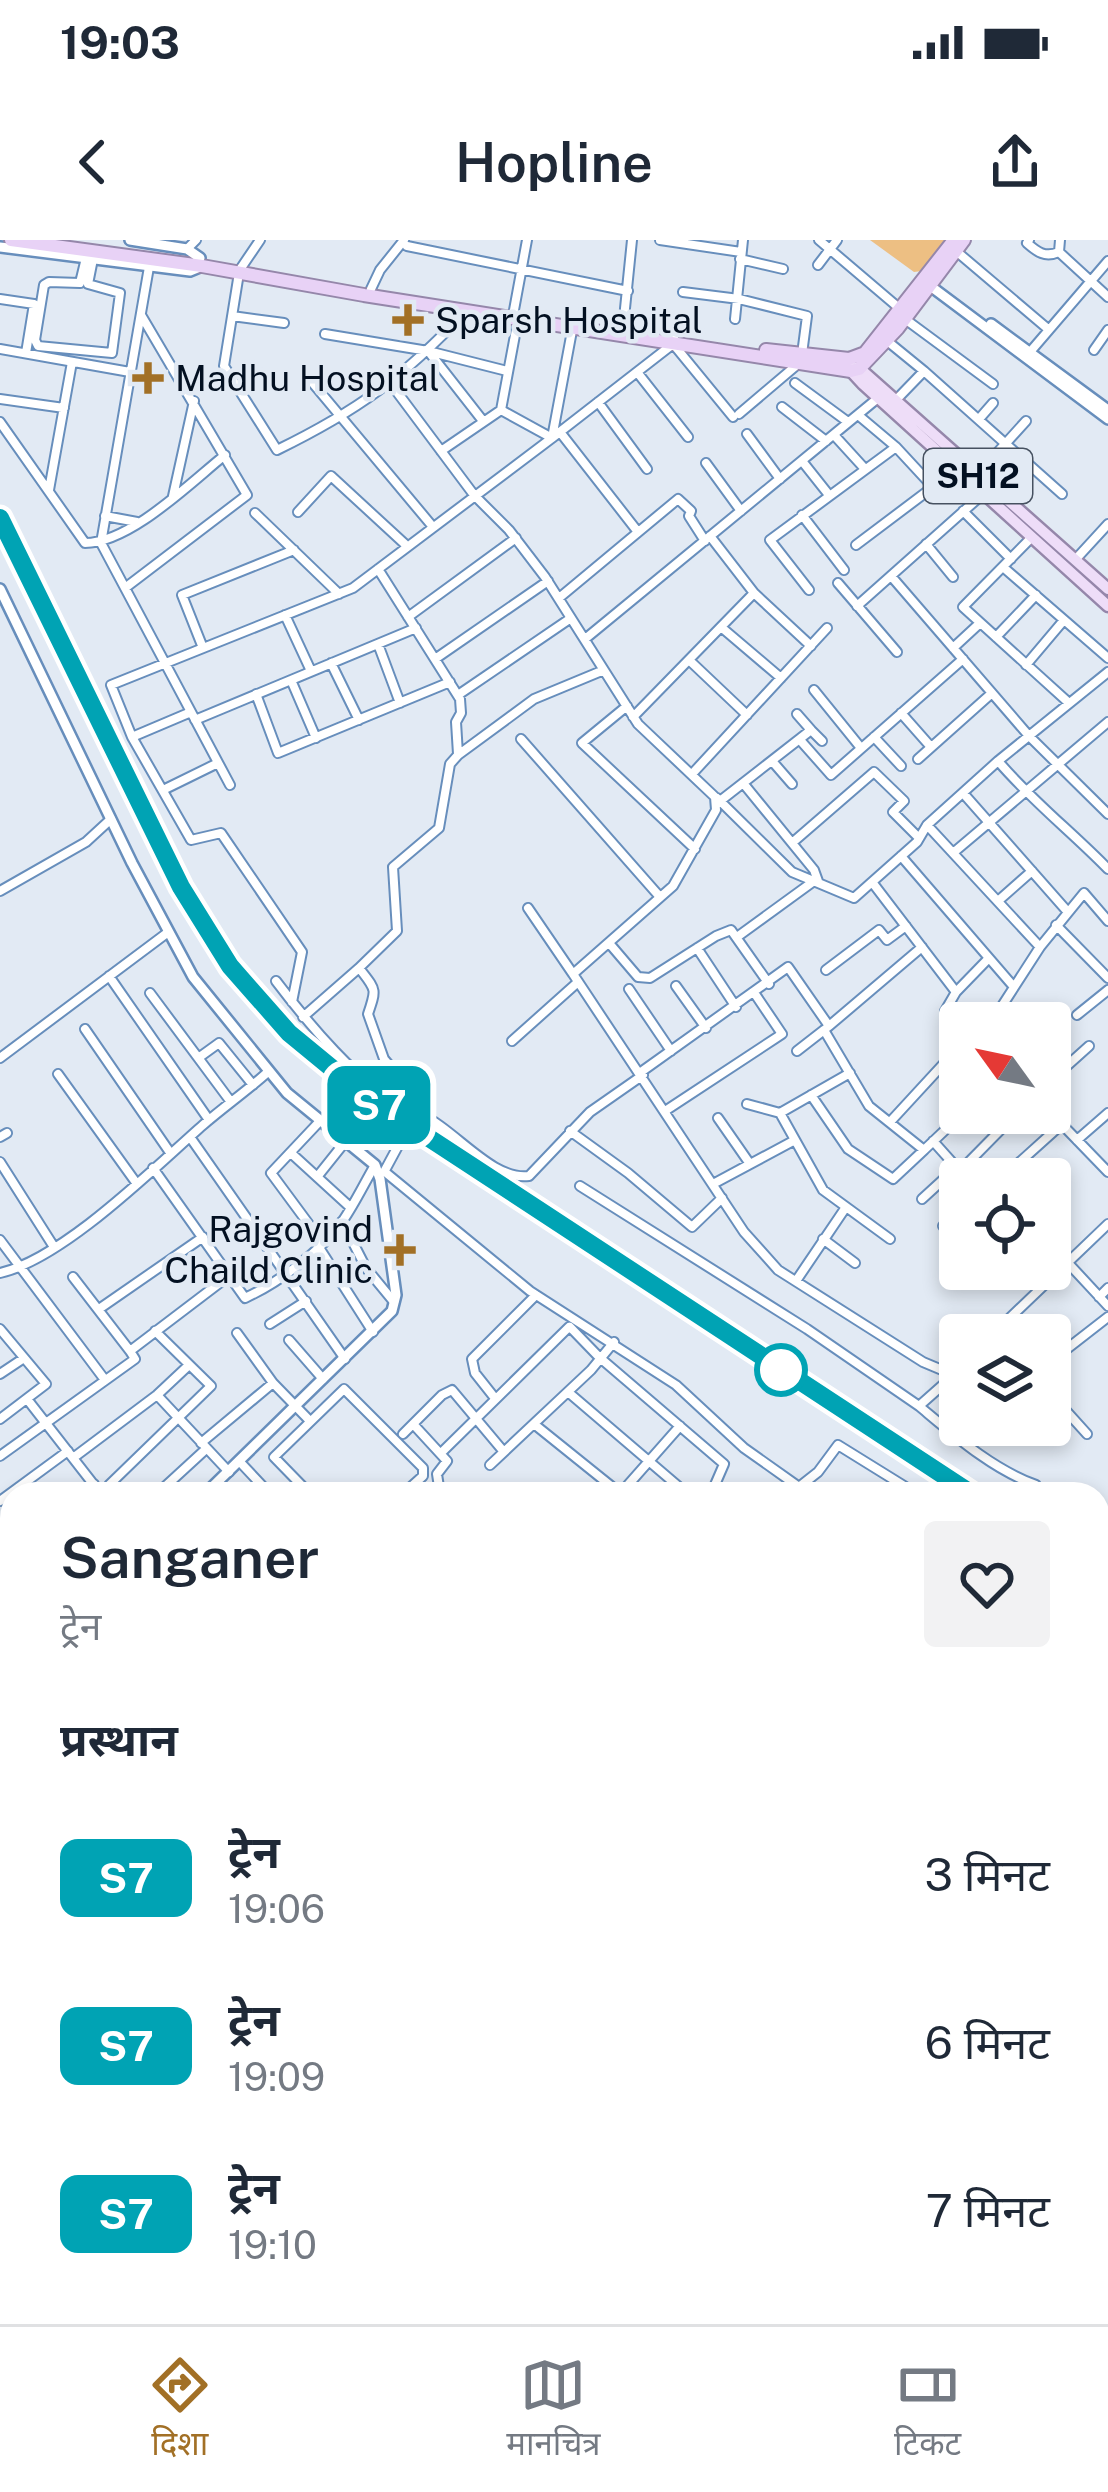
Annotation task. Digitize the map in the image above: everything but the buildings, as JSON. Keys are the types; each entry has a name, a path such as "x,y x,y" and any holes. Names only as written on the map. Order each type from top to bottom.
{"highway":[{"path":"10,240 146,258 196,258 466,311 516,315"},
{"path":"76,240 146,258"},
{"path":"240,270 853,364 886,340 958,244"},
{"path":"853,364 902,314"},
{"path":"574,324 623,328 674,340"}],"main road":[{"path":"853,364 878,398 1108,605"},
{"name":"SH12","path":"853,364 1108,589"}],"street":[{"path":"130,240 196,258 196,240"},
{"path":"260,240 240,270 224,366 277,450 343,418 391,384 466,311"},
{"path":"441,451 501,410 527,240"},
{"path":"623,328 632,240"},
{"path":"661,240 706,243 783,269"},
{"path":"735,319 742,240"},
{"path":"819,240 902,314 993,384"},
{"path":"818,265 837,240"},
{"path":"1059,252 1060,240"},
{"path":"1018,252 1028,242 1038,253 1059,252"},
{"path":"370,289 380,270 406,243 628,291"},
{"path":"958,244 1048,329"},
{"path":"0,247 90,259 146,258 141,315 101,543 230,785"},
{"path":"1059,252 1108,297"},
{"path":"90,259 88,284 120,293 112,353 38,346 44,285 80,283 90,259"},
{"path":"1030,352 1108,261"},
{"path":"928,280 1108,414"},
{"path":"928,280 1108,414"},
{"path":"292,1002 302,952 221,833 191,840 132,737 111,685 339,593 556,435 674,340 736,415 800,358 808,316 739,299 683,292"},
{"path":"0,299 34,304 26,353"},
{"path":"125,588 248,495 141,315"},
{"path":"232,316 284,323"},
{"path":"556,435 574,324"},
{"path":"1094,350 1108,330"},
{"path":"325,334 428,351 507,371"},
{"path":"886,340 1062,494"},
{"path":"0,349 130,372"},
{"path":"428,351 483,421"},
{"path":"49,491 72,362"},
{"path":"895,401 924,371"},
{"path":"637,372 688,437"},
{"path":"311,381 433,527"},
{"path":"795,382 848,422"},
{"path":"391,384 474,495 548,581 633,717 793,872 854,898 998,761 1108,672"},
{"path":"585,639 878,398"},
{"path":"0,399 64,408"},
{"path":"173,496 194,400"},
{"path":"598,402 647,469"},
{"path":"980,419 993,403"},
{"path":"782,406 865,469"},
{"path":"501,410 556,435 638,532"},
{"path":"856,545 933,487 858,415"},
{"path":"977,475 1026,421"},
{"path":"0,422 85,542 101,543 139,523 225,455"},
{"path":"747,434 780,479"},
{"path":"809,590 770,540 896,447"},
{"path":"802,461 829,495"},
{"path":"706,463 741,511"},
{"path":"298,512 331,476 407,546"},
{"path":"857,606 984,493"},
{"path":"559,598 679,500 691,511 686,518 754,593 811,646"},
{"path":"963,511 1036,595 1108,658"},
{"path":"255,513 339,593"},
{"path":"802,515 844,570"},
{"path":"105,516 139,523"},
{"path":"1075,560 1106,529"},
{"path":"1032,537 963,607 1069,703"},
{"path":"408,617 515,538"},
{"path":"926,544 953,577"},
{"path":"203,648 182,595 294,550"},
{"path":"378,569 458,695 462,706 456,722 458,755"},
{"path":"891,576 1029,736 1108,814"},
{"path":"435,659 548,581"},
{"path":"838,583 897,652"},
{"path":"0,589 5,612 167,933 194,977 287,1093 573,1323 614,1342 676,1385 785,1482"},
{"path":"633,717 754,593"},
{"path":"996,637 1036,595"},
{"path":"285,615 311,671"},
{"path":"458,695 572,618"},
{"path":"1026,665 1064,620"},
{"path":"953,648 980,622"},
{"path":"722,627 781,678"},
{"path":"132,737 256,694 416,628"},
{"path":"692,774 827,628"},
{"path":"377,644 400,703"},
{"path":"800,740 830,775 963,659"},
{"path":"689,660 748,715"},
{"path":"331,663 359,720"},
{"path":"303,1017 397,931 393,867 435,836 450,764 535,699 604,670"},
{"path":"291,680 316,737"},
{"path":"256,694 278,753 450,682"},
{"path":"814,690 861,748"},
{"path":"918,760 992,693"},
{"path":"627,706 582,743 695,849"},
{"path":"797,713 822,741"},
{"path":"901,713 932,747"},
{"path":"953,853 1108,722"},
{"path":"512,1041 673,886 718,799 812,730"},
{"path":"874,736 901,766"},
{"path":"521,739 660,897"},
{"path":"772,761 792,784"},
{"path":"998,761 1024,792 1104,857 1108,869"},
{"path":"163,790 218,763"},
{"path":"792,843 874,772 904,801 893,812 920,838"},
{"path":"743,783 814,870 816,882"},
{"path":"963,793 1067,911"},
{"path":"0,891 86,842 111,819"},
{"path":"927,825 1040,947"},
{"path":"901,856 1014,987"},
{"path":"998,901 1032,871"},
{"path":"737,937 816,882"},
{"path":"872,882 956,992"},
{"path":"1004,1002 1084,892 1108,921"},
{"path":"528,908 766,1258 922,1362 939,1367"},
{"path":"1056,925 1108,978"},
{"path":"826,970 878,929 887,940 906,926"},
{"path":"609,943 638,977 650,978 731,930 769,984"},
{"path":"0,1058 167,933"},
{"path":"796,1051 922,947"},
{"path":"697,948 736,1007"},
{"path":"950,1002 988,958"},
{"path":"359,968 375,989 368,1014 383,1059 414,1094 420,1114 457,1136 494,1168 516,1178 529,1176 569,1131 788,967 869,1106 924,1150"},
{"path":"109,976 209,1120"},
{"path":"276,981 303,1017 382,1095 403,1100 414,1094"},
{"path":"676,986 706,1028"},
{"path":"629,988 671,1051"},
{"path":"1077,1015 1108,990"},
{"path":"151,993 231,1102"},
{"path":"665,1111 782,1034 755,994"},
{"path":"85,1029 171,1154"},
{"path":"201,1056 236,1031"},
{"path":"219,1043 253,1085"},
{"path":"1071,1062 1089,1046"},
{"path":"890,1122 939,1069"},
{"path":"0,1273 19,1269 137,1184 269,1071"},
{"path":"747,1104 780,1113 850,1072"},
{"path":"58,1075 137,1184"},
{"path":"812,1095 848,1149 893,1179 940,1134"},
{"path":"780,1113 823,1190 890,1239"},
{"path":"1077,1140 1108,1113"},
{"path":"154,1168 248,1298 342,1222 420,1114"},
{"path":"718,1118 750,1164"},
{"path":"320,1121 272,1173 373,1332"},
{"path":"569,1131 692,1227 722,1198"},
{"path":"974,1158 997,1134"},
{"path":"1024,1158 1051,1134"},
{"path":"1071,1134 1107,1170"},
{"path":"190,1138 345,1358"},
{"path":"713,1184 795,1140"},
{"path":"933,1141 948,1158"},
{"path":"317,1177 345,1142"},
{"path":"292,1154 350,1207"},
{"path":"0,1162 54,1246"},
{"path":"219,1482 392,1310 380,1172"},
{"path":"580,1186 807,1329 979,1454 1027,1482"},
{"path":"922,1199 939,1187"},
{"path":"796,1281 846,1207"},
{"path":"342,1222 366,1268 394,1302"},
{"path":"1071,1260 1107,1228"},
{"path":"99,1309 203,1238"},
{"path":"823,1239 855,1263"},
{"path":"0,1240 105,1380"},
{"path":"1071,1266 1108,1306"},
{"path":"130,1351 230,1275"},
{"path":"0,1456 135,1359 73,1276"},
{"path":"1100,1297 1108,1288"},
{"path":"1014,1314 1036,1290"},
{"path":"494,1397 475,1373 472,1359 536,1295"},
{"path":"270,1324 306,1301"},
{"path":"1071,1346 1108,1317"},
{"path":"573,1323 602,1359 724,1464 716,1482"},
{"path":"442,1451 573,1323"},
{"path":"0,1329 46,1384 2,1414"},
{"path":"112,1482 212,1385 155,1331"},
{"path":"237,1333 273,1383 310,1420"},
{"path":"290,1340 324,1379"},
{"path":"490,1465 602,1359 614,1342"},
{"path":"0,1374 24,1358"},
{"path":"29,1482 157,1394 189,1365"},
{"path":"168,1482 273,1383"},
{"path":"919,1406 939,1388"},
{"path":"403,1434 452,1390 504,1452"},
{"path":"299,1482 274,1456 340,1391 349,1391 425,1472 415,1482"},
{"path":"568,1392 673,1482"},
{"path":"157,1394 229,1472"},
{"path":"27,1399 92,1482"},
{"path":"1071,1416 1087,1434"},
{"path":"413,1424 442,1451 446,1461 437,1482"},
{"path":"534,1424 605,1482"},
{"path":"632,1482 680,1426"},
{"path":"806,1482 838,1445 898,1482"},
{"path":"239,1461 257,1482"}],"shaded area":[{"path":"870,240 947,240 922,271 914,272"}],"railway":[{"path":"0,518 181,887 231,966 289,1033 369,1098 954,1482"}],"train":[{"name":"S7","path":"0,518 181,887 230,966 289,1033 368,1098 953,1482"}],"place":[{"name":"Sparsh Hospital","path":"408,320"},
{"name":"Madhu Hospital","path":"148,378"},
{"name":"Rajgovind Chaild Clinic","path":"400,1250"}]}
